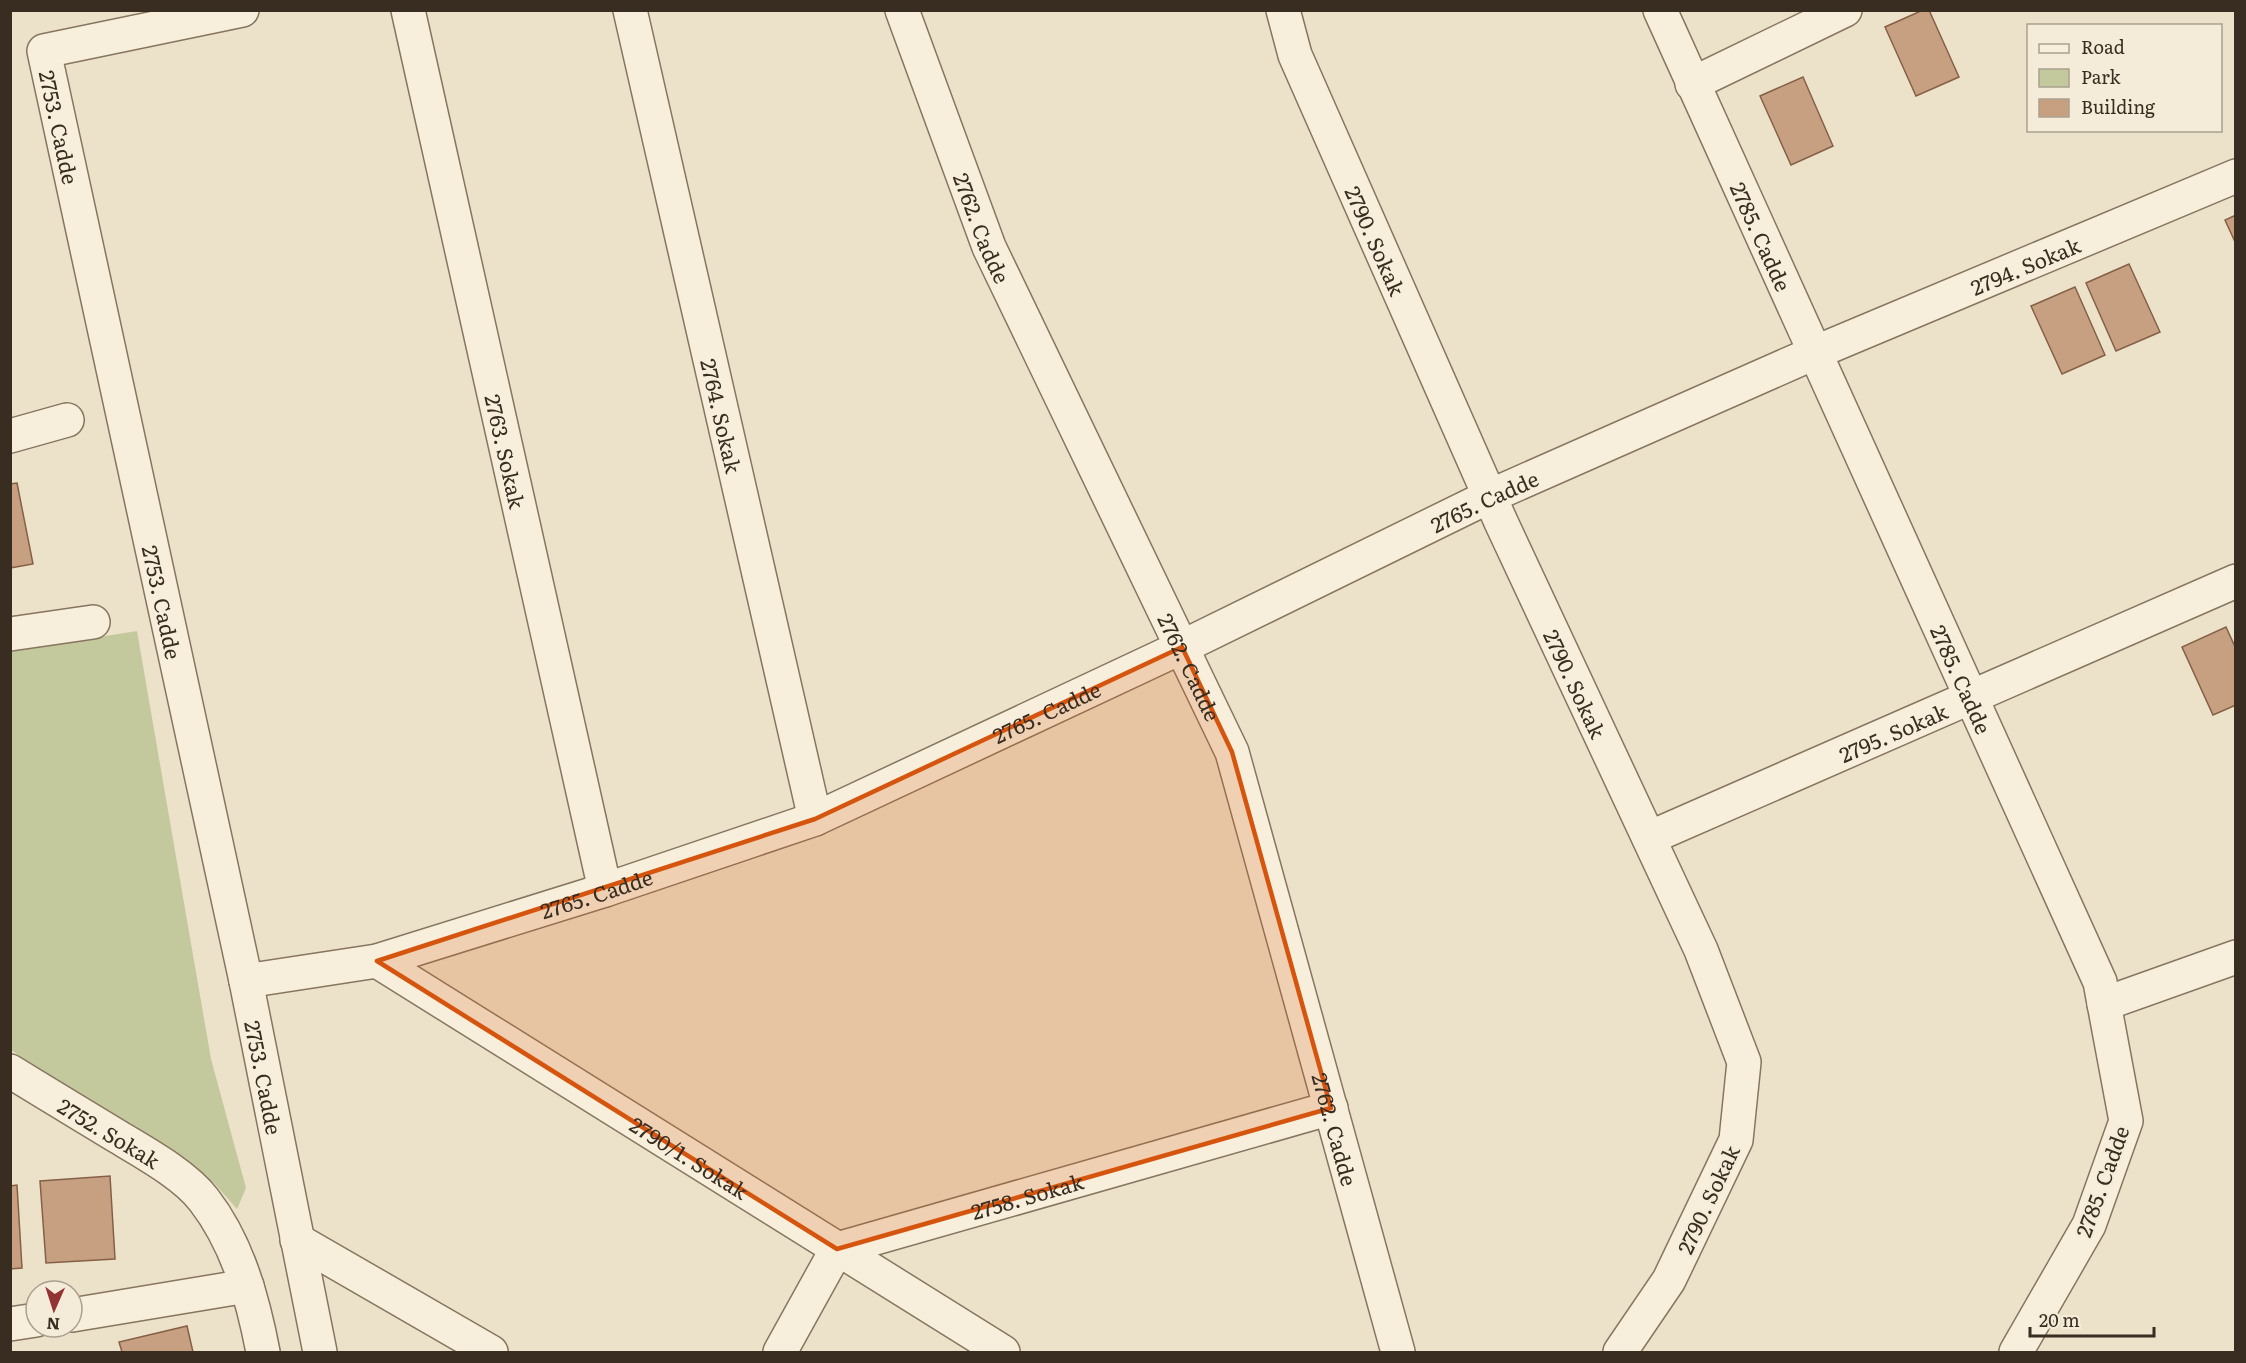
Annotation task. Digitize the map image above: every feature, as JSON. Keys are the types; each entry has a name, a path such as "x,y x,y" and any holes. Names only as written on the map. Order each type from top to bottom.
{"street":[{"name":"2753. Cadde","path":"242,10 44,51 246,981 320,1353"},
{"name":"2763. Sokak","path":"408,10 605,890"},
{"name":"2764. Sokak","path":"630,10 815,819"},
{"name":"2762. Cadde","path":"902,10 989,247 1232,752 1398,1353"},
{"name":"2790. Sokak","path":"1283,10 1294,56 1490,496 1701,950 1744,1062 1736,1140 1669,1280 1620,1353"},
{"name":"2785. Cadde","path":"1660,10 2100,982 2126,1121 2089,1225 2016,1353"},
{"path":"1692,84 1845,10"},
{"name":"2794. Sokak","path":"1814,353 2235,176"},
{"name":"2765. Cadde","path":"246,981 377,961 605,890 815,819 1182,647 1490,496 1814,353"},
{"path":"10,436 67,420"},
{"name":"2795. Sokak","path":"1648,838 2235,581"},
{"path":"10,634 93,622"},
{"path":"2104,1004 2235,957"},
{"name":"2790/1. Sokak","path":"377,961 1003,1353"},
{"name":"2752. Sokak","path":"10,1071 166,1166 204,1199 225,1233 247,1286 254,1305 263,1353"},
{"name":"2758. Sokak","path":"837,1249 1331,1108"},
{"path":"297,1240 491,1353"},
{"path":"780,1353 837,1249"},
{"path":"84,1313 247,1286"}],"highlighted area":[{"path":"1182,647 1232,752 1331,1108 837,1249 377,961 815,819"}],"green space":[{"path":"137,631 211,1059 246,1188 237,1209 214,1183 11,1050 11,651"}],"building":[{"path":"1923,10 1929,10 1959,77 1916,96 1885,27"},
{"path":"1803,77 1833,146 1791,165 1760,96"},
{"path":"2236,215 2236,244 2225,220"},
{"path":"2129,264 2160,332 2116,351 2086,283"},
{"path":"2075,287 2105,355 2062,374 2031,306"},
{"path":"17,483 33,564 10,568 10,484"},
{"path":"2226,627 2236,649 2236,705 2213,715 2182,647"},
{"path":"110,1176 115,1259 46,1263 40,1181"},
{"path":"17,1185 22,1268 10,1269 10,1186"},
{"path":"187,1326 193,1352 122,1352 119,1342"}]}
